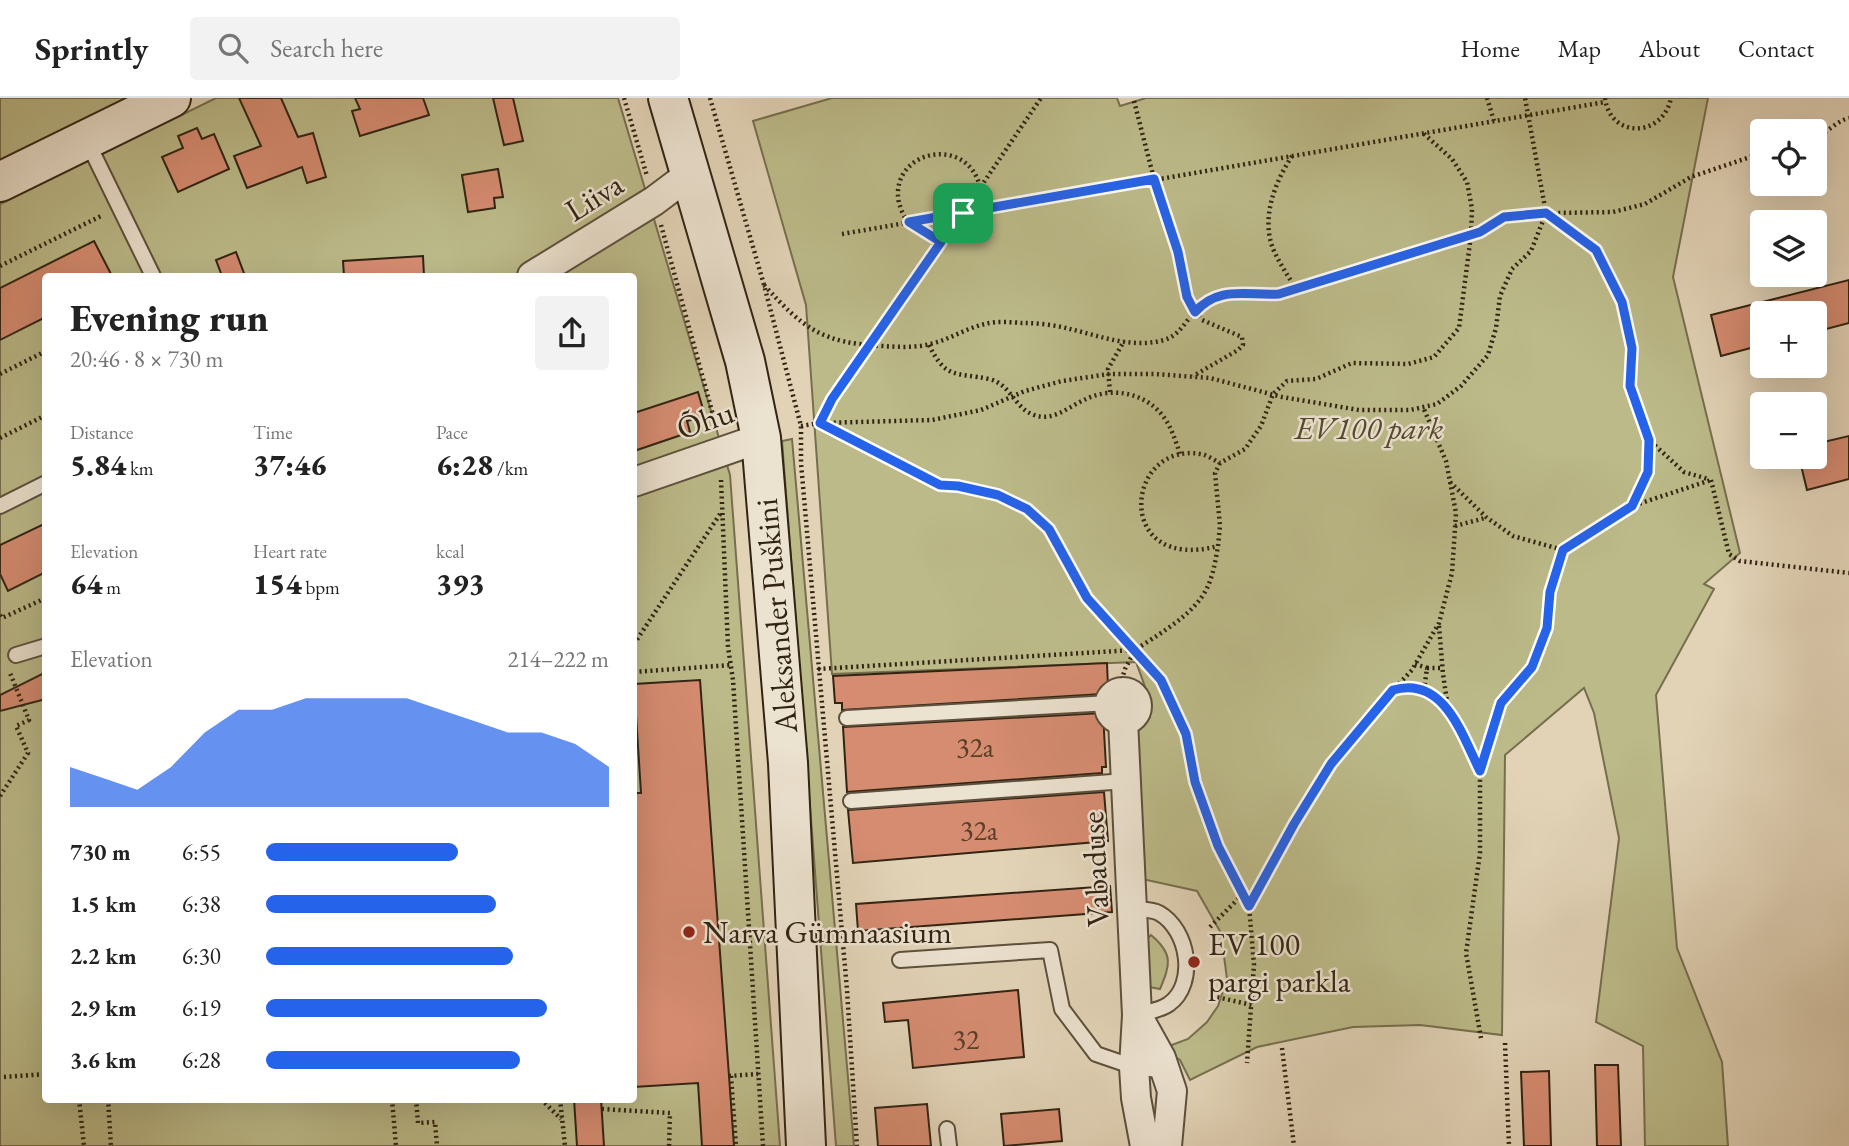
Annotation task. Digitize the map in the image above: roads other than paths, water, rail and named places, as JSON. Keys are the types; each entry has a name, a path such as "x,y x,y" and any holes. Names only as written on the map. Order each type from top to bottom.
{"main road":[{"path":"0,182 171,98"},
{"name":"Aleksander Puškini","path":"668,98 745,361 761,438 788,763 806,1146"}],"street":[{"name":"Liiva","path":"538,273 654,201 690,174"},
{"name":"Õhu","path":"637,481 761,438"},
{"name":"Vabaduse","path":"1118,703 1126,781 1137,1015 1134,1067 1136,1098 1145,1146"},
{"name":"Vabaduse","path":"1137,1015 1167,1071 1172,1101 1167,1146"}],"lane":[{"path":"87,141 152,273"},
{"path":"0,506 42,486"},
{"path":"16,654 42,647"},
{"path":"847,718 1118,703"},
{"path":"851,801 1126,781"},
{"path":"1132,909 1158,912 1167,919 1178,933 1186,968 1183,988 1168,1005 1137,1015"},
{"path":"900,960 1050,950 1062,1009 1096,1054 1134,1067 1167,1071"},
{"path":"947,1129 949,1146"}],"place":[{"name":"Narva Gümnaasium","path":"689,932"},
{"name":"EV 100 pargi parkla","path":"1194,962"}],"park label":[{"name":"EV100 park","path":"1369,428"}]}
